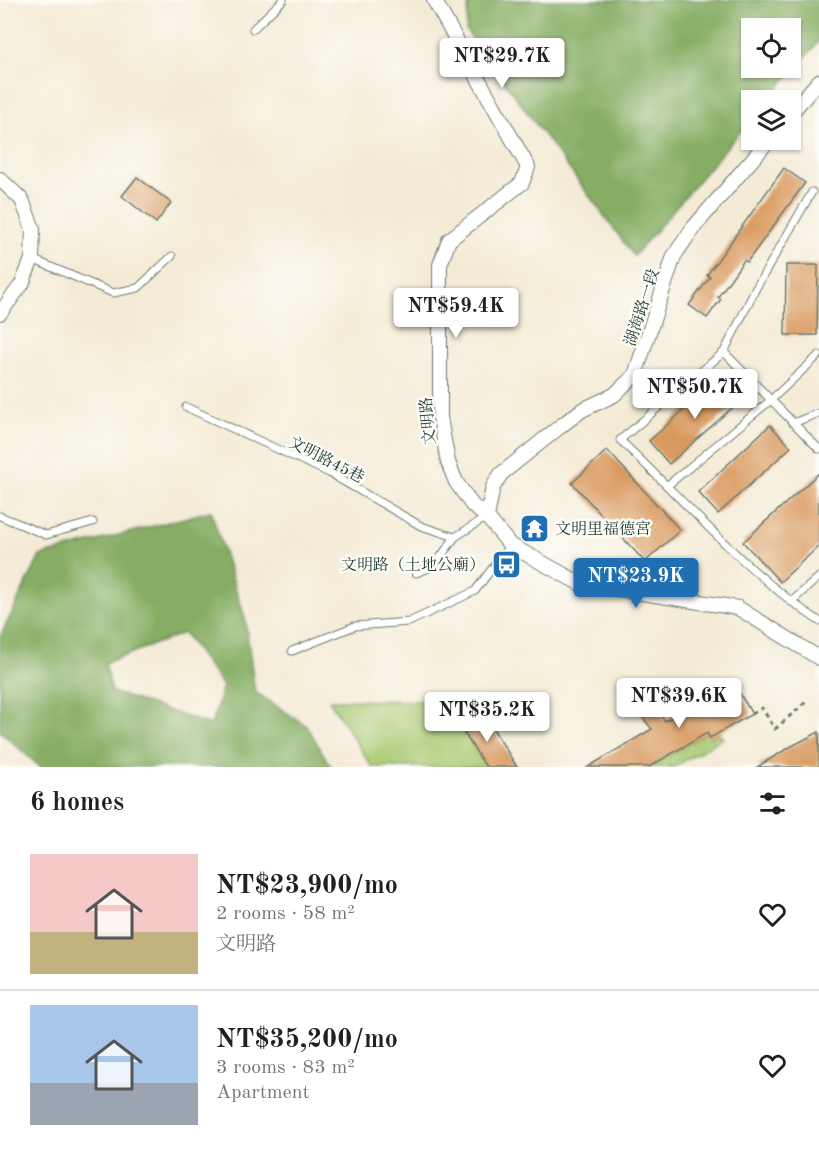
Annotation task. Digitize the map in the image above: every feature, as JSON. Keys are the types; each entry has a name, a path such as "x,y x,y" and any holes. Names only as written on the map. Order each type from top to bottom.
{"street":[{"name":"文明路","path":"434,0 528,167 522,183 449,240 440,265 440,418 443,441 456,482 472,505 487,517 510,546 579,583 738,608 819,658"},
{"path":"801,101 819,81"},
{"name":"湖海路一段","path":"487,517 493,487 501,474 582,410 614,395 635,375 674,256 693,228 760,150"},
{"path":"0,179 22,200 33,230 32,259 21,284 0,313"}],"lane":[{"path":"253,29 283,0"},
{"path":"812,192 756,288 724,352 620,440 717,535 791,602 819,621"},
{"path":"32,259 113,293 138,288 172,256"},
{"path":"724,352 819,449"},
{"path":"668,485 771,400 819,355"},
{"name":"文明路45巷","path":"186,407 329,473 421,526 455,537"},
{"path":"793,423 819,413"},
{"path":"0,516 46,535 93,522"},
{"path":"416,573 434,566 455,537 487,517"},
{"path":"292,651 355,626 409,622 476,591 510,546"},
{"path":"791,602 819,577"}],"path":[{"path":"752,714 762,708 775,729 806,702"}],"green space":[{"path":"469,0 819,0 819,41 801,62 801,18 741,18 741,78 787,78 777,90 741,90 741,131 634,256 466,30"},
{"path":"211,511 245,618 255,692 307,726 331,767 40,767 0,731 0,637 40,556","holes":["184,633 223,686 211,725 112,692 105,663"]},
{"path":"329,700 444,701 486,767 372,767"},
{"path":"707,733 710,738 719,733 723,738 674,767 649,767"}],"building":[{"path":"784,168 805,183 747,262 744,260 718,297 721,299 707,318 689,305 710,277 707,275"},
{"path":"137,177 171,203 156,223 122,196"},
{"path":"786,265 818,265 817,335 785,335"},
{"path":"721,377 741,400 669,464 649,441"},
{"path":"770,425 791,447 718,514 698,492"},
{"path":"607,450 680,530 645,562 572,483"},
{"path":"819,473 819,546 780,582 743,542"},
{"path":"733,682 752,714 710,738 707,733 649,767 588,767 652,729 635,708 648,699 665,721"},
{"path":"483,713 517,767 486,767 460,727"},
{"path":"819,732 819,767 757,767 790,747"}],"place":[{"name":"文明里福德宮","path":"534,528"},
{"name":"文明路（土地公廟）","path":"506,564"}]}
